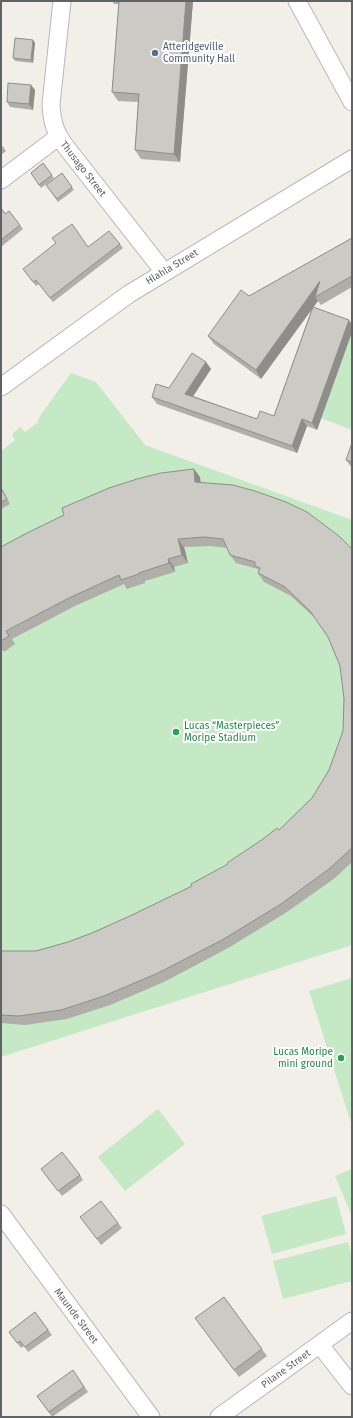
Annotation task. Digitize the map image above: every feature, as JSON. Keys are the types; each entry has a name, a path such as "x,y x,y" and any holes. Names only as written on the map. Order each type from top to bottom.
{"street":[{"name":"Thusago Street","path":"62,1 52,104 54,128 58,137 164,272"},
{"path":"297,1 352,102"},
{"path":"1,180 58,137"},
{"name":"Hlahla Street","path":"1,387 129,294 352,159"},
{"name":"Maunde Street","path":"1,1214 151,1417"},
{"name":"Pilane Street","path":"220,1417 352,1321"},
{"path":"320,1345 352,1386"}],"green space":[{"path":"350,333 352,334 352,430 318,417"},
{"name":"Lucas “Masterpieces” Moripe Stadium","path":"71,373 96,382 145,445 352,520 352,945 1,1057 1,451 15,440 12,434 20,427 25,432 37,423 40,416"},
{"name":"Lucas Moripe mini ground","path":"352,978 352,1126 309,991"},
{"path":"158,1109 185,1144 125,1191 98,1157"},
{"path":"352,1169 352,1216 335,1176"},
{"path":"336,1196 346,1234 272,1254 261,1216"},
{"path":"348,1242 352,1258 352,1281 283,1299 273,1261"}],"building":[{"name":"Atteridgeville Community Hall","path":"119,1 186,1 174,154 135,150 139,94 112,92"},
{"path":"15,38 33,40 31,60 13,58"},
{"path":"8,83 31,85 29,104 7,102"},
{"path":"43,163 52,175 39,185 31,173"},
{"path":"62,173 72,187 57,199 46,185"},
{"path":"1,208 5,214 9,211 20,225 1,240"},
{"path":"72,224 88,247 109,231 120,244 50,298 36,280 33,282 23,269 56,243 52,238"},
{"path":"352,238 352,276 315,297 320,281 256,370 208,336 241,290 249,296"},
{"path":"313,307 349,320 312,423 302,419 292,446 152,397 156,384 169,388 192,353 206,362 185,394 257,419 260,411 274,416"},
{"path":"352,443 352,462 346,460"},
{"path":"194,469 195,482 233,485 286,502 307,512 339,536 352,549 352,848 329,869 281,904 222,940 158,973 104,996 61,1010 19,1016 1,1015 1,951 36,951 68,942 92,933 192,886 191,884 228,864 227,863 277,828 279,830 312,798 329,770 343,731 344,699 340,666 328,637 310,611 285,587 258,573 260,568 255,566 255,562 230,555 223,539 205,537 178,539 182,555 168,559 169,563 121,580 119,575 69,598 6,631 9,636 1,641 1,547 64,515 62,508 109,488 161,473"},
{"path":"1,488 7,499 1,502"},
{"path":"62,1152 80,1175 58,1191 41,1169"},
{"path":"101,1201 118,1223 97,1239 80,1217"},
{"path":"224,1297 262,1349 234,1370 195,1318"},
{"path":"35,1312 48,1330 25,1347 20,1341 17,1343 9,1332"},
{"path":"73,1370 84,1387 49,1412 37,1396"}],"place":[{"name":"Atteridgeville Community Hall","path":"155,53"},
{"name":"Lucas “Masterpieces” Moripe Stadium","path":"176,732"},
{"name":"Lucas Moripe mini ground","path":"341,1058"}]}
